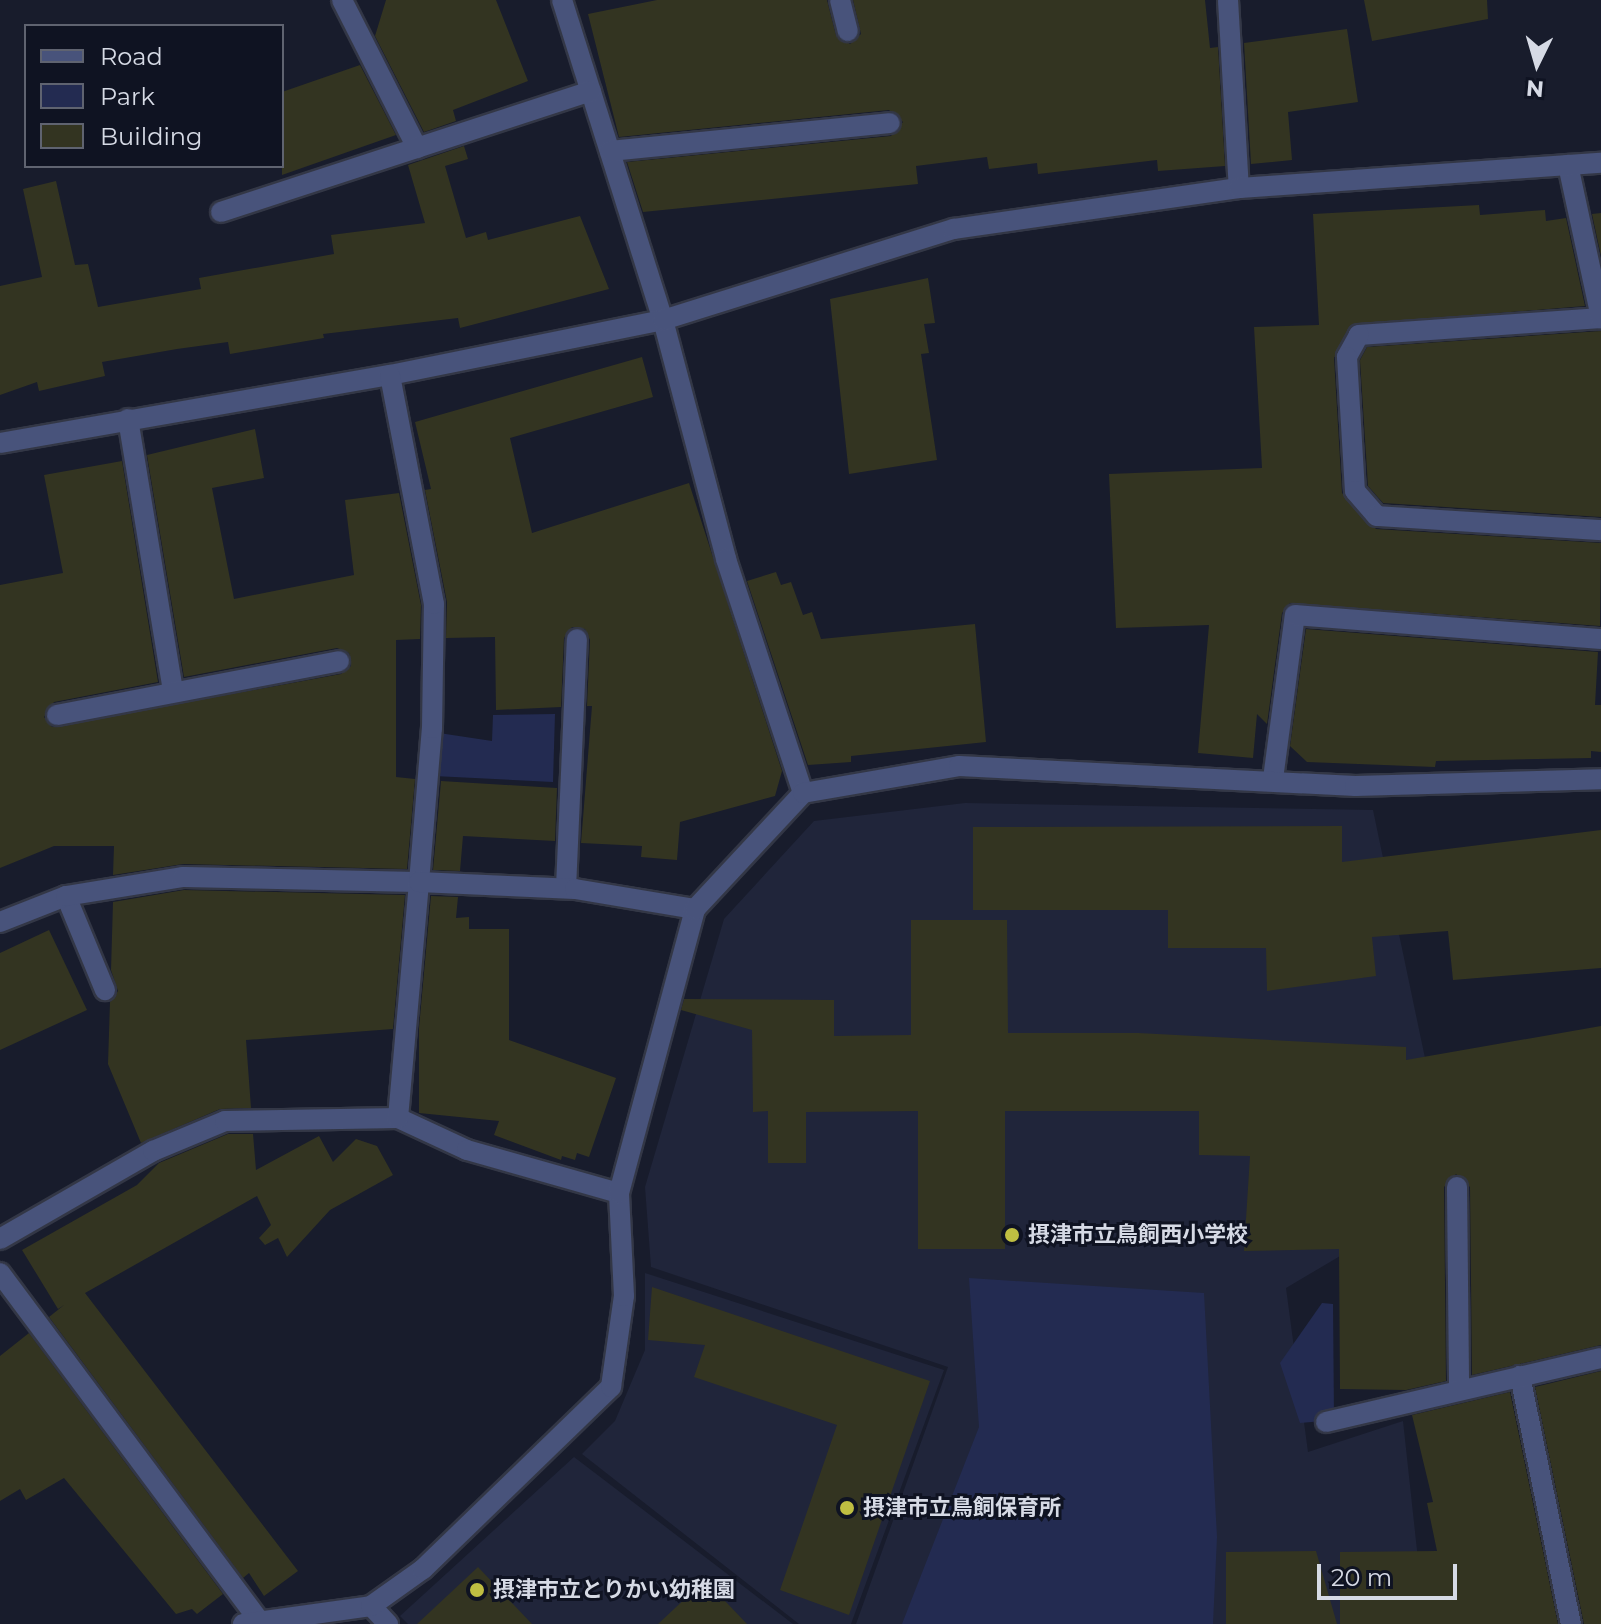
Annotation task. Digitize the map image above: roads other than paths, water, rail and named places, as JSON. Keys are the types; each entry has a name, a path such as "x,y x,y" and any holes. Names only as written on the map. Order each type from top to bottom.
{"street":[{"path":"342,0 417,148"},
{"path":"562,0 663,320 726,559 803,793"},
{"path":"840,0 848,31"},
{"path":"1228,0 1239,188"},
{"path":"221,212 591,91"},
{"path":"610,151 890,123"},
{"path":"0,443 390,375 663,320 954,229 1239,188 1601,163"},
{"path":"1568,165 1601,318 1359,335 1347,357 1355,491 1377,516 1601,530"},
{"path":"390,375 434,604 432,728 398,1118"},
{"path":"128,419 173,691"},
{"path":"1273,779 1295,615 1601,639"},
{"path":"566,888 577,639"},
{"path":"57,715 339,661"},
{"path":"0,1273 252,1623 371,1606 423,1569 611,1387 624,1296 619,1193 695,909 803,793 959,766 1273,779 1355,786 1601,779"},
{"path":"0,922 66,896 183,877 566,888 695,909"},
{"path":"66,896 105,990"},
{"path":"0,1239 153,1151 225,1121 398,1118 467,1150 619,1193"},
{"path":"1457,1187 1459,1389"},
{"path":"1326,1422 1601,1358"},
{"path":"1520,1376 1571,1624"},
{"path":"371,1606 388,1624"}],"place":[{"name":"摂津市立鳥飼西小学校","path":"1012,1235"},
{"name":"摂津市立鳥飼保育所","path":"847,1508"},
{"name":"摂津市立とりかい幼稚園","path":"477,1590"}]}
